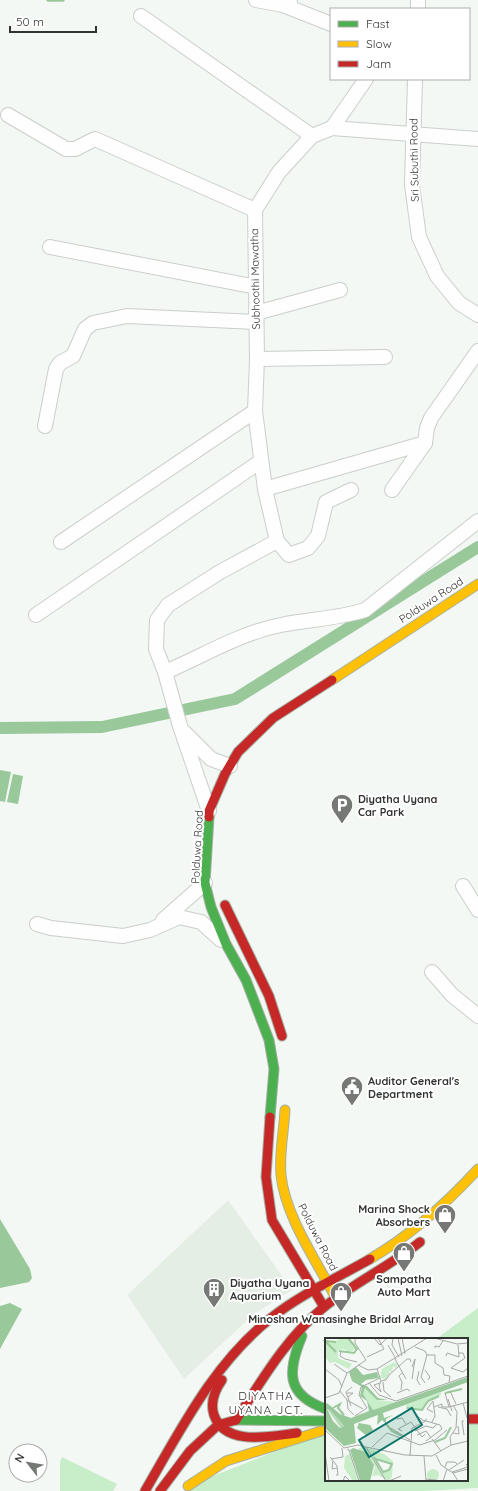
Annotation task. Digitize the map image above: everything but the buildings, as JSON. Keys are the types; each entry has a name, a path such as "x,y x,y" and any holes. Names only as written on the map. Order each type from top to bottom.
{"main road":[{"name":"Polduwa Road","path":"284,1044 269,996 219,902 205,883 209,811 238,752 273,718 478,584"},
{"name":"Polduwa Road","path":"219,902 226,944 246,980 269,1040 274,1069 266,1177 272,1220 324,1307"},
{"name":"Polduwa Road","path":"286,1099 281,1174 284,1189 289,1207 336,1298"},
{"path":"145,1491 202,1394 223,1366 253,1335 270,1319 314,1290 400,1240 459,1190 478,1169"},
{"path":"224,1435 293,1337 308,1320 336,1298 407,1253 430,1234"},
{"path":"308,1320 300,1340 293,1365 295,1384 302,1398 325,1409"},
{"path":"224,1435 214,1418 211,1404 217,1387 253,1335"},
{"path":"160,1491 190,1451 218,1425 236,1420 325,1421"},
{"path":"224,1435 245,1437 323,1431"},
{"path":"186,1488 226,1462 250,1452 323,1431"},
{"path":"186,1488 205,1462"}],"street":[{"path":"256,0 289,3 330,24"},
{"path":"141,16 312,136"},
{"path":"332,128 365,80"},
{"name":"Sri Subuthi Road","path":"415,80 412,135 412,185 419,237 437,276 460,303 478,316"},
{"path":"8,115 66,149 75,149 95,139 255,210 279,172 312,136 332,128 478,139"},
{"name":"Subhoothi Mawatha","path":"255,210 257,359 255,411 260,461 277,541"},
{"path":"50,248 256,287"},
{"path":"45,426 56,369 60,363 73,356 85,329 93,323 127,316 256,317 340,290"},
{"path":"392,490 425,443 427,428 431,418 478,351"},
{"path":"257,359 385,357"},
{"path":"61,542 255,411"},
{"path":"265,489 425,443"},
{"path":"36,615 260,461"},
{"path":"209,811 180,726 165,672 156,649 157,620 168,605 220,572 277,541 289,555 308,548 318,536 326,502 350,490"},
{"path":"165,672 224,644 280,625 345,617 365,610 478,522"},
{"path":"180,726 196,746 211,759 230,766"},
{"path":"150,930 205,883"},
{"path":"463,886 478,910"},
{"path":"37,924 51,928 123,936 150,930 178,917 219,902"},
{"path":"178,917 201,922 226,944"},
{"path":"432,972 452,995 478,1016"}],"shaded area":[{"path":"0,770 11,772 5,802 0,801"},
{"path":"13,774 23,776 18,804 7,802"},
{"path":"228,1200 292,1290 254,1314 184,1379 127,1295"},
{"path":"0,1219 30,1269 32,1278 29,1282 0,1288"},
{"path":"10,1303 22,1309 0,1349 0,1306"},
{"path":"478,1308 478,1419 468,1419 468,1338 437,1338"},
{"path":"478,1419 478,1488 423,1491 188,1491 188,1486 325,1431 325,1481 468,1481 468,1420"},
{"path":"62,1457 117,1484 113,1491 60,1491 60,1462"}],"waterway":[{"path":"48,0 63,0"},
{"path":"0,728 102,727 235,699 478,547"}],"traffic: fast":[{"path":"209,817 205,883 211,907 226,944 246,980 269,1040 274,1069 270,1117"},
{"path":"302,1336 294,1361 292,1371 293,1381 303,1397 325,1409"},
{"path":"236,1420 325,1421"}],"traffic: slow":[{"path":"332,680 478,584"},
{"path":"285,1110 281,1159 281,1175 284,1191 295,1222 336,1298"},
{"path":"370,1259 400,1240 441,1207 478,1169"},
{"path":"188,1486 226,1461 321,1431"}],"traffic: jam":[{"path":"209,817 209,811 225,774 238,752 273,718 332,680"},
{"path":"225,905 269,996 282,1036"},
{"path":"270,1117 266,1177 272,1220 324,1307"},
{"path":"236,1420 286,1346 310,1319 347,1290 397,1259 420,1242"},
{"path":"145,1491 200,1398 232,1355 271,1318 294,1301 370,1259"},
{"path":"222,1380 214,1397 213,1410 214,1415 220,1425 228,1432 238,1436 250,1437 297,1433"},
{"path":"468,1419 478,1419"},
{"path":"160,1491 190,1451 218,1425 236,1420"}],"place":[{"name":"Diyatha Uyana Car Park","path":"342,824"},
{"name":"Auditor General's Department","path":"352,1106"},
{"name":"Marina Shock Absorbers","path":"445,1234"},
{"name":"Sampatha Auto Mart","path":"404,1272"},
{"name":"Diyatha Uyana Aquarium","path":"214,1308"},
{"name":"Minoshan Wanasinghe Bridal Array","path":"341,1312"}],"district":[{"name":"DIYATHA UYANA JCT.","path":"266,1403"}]}
